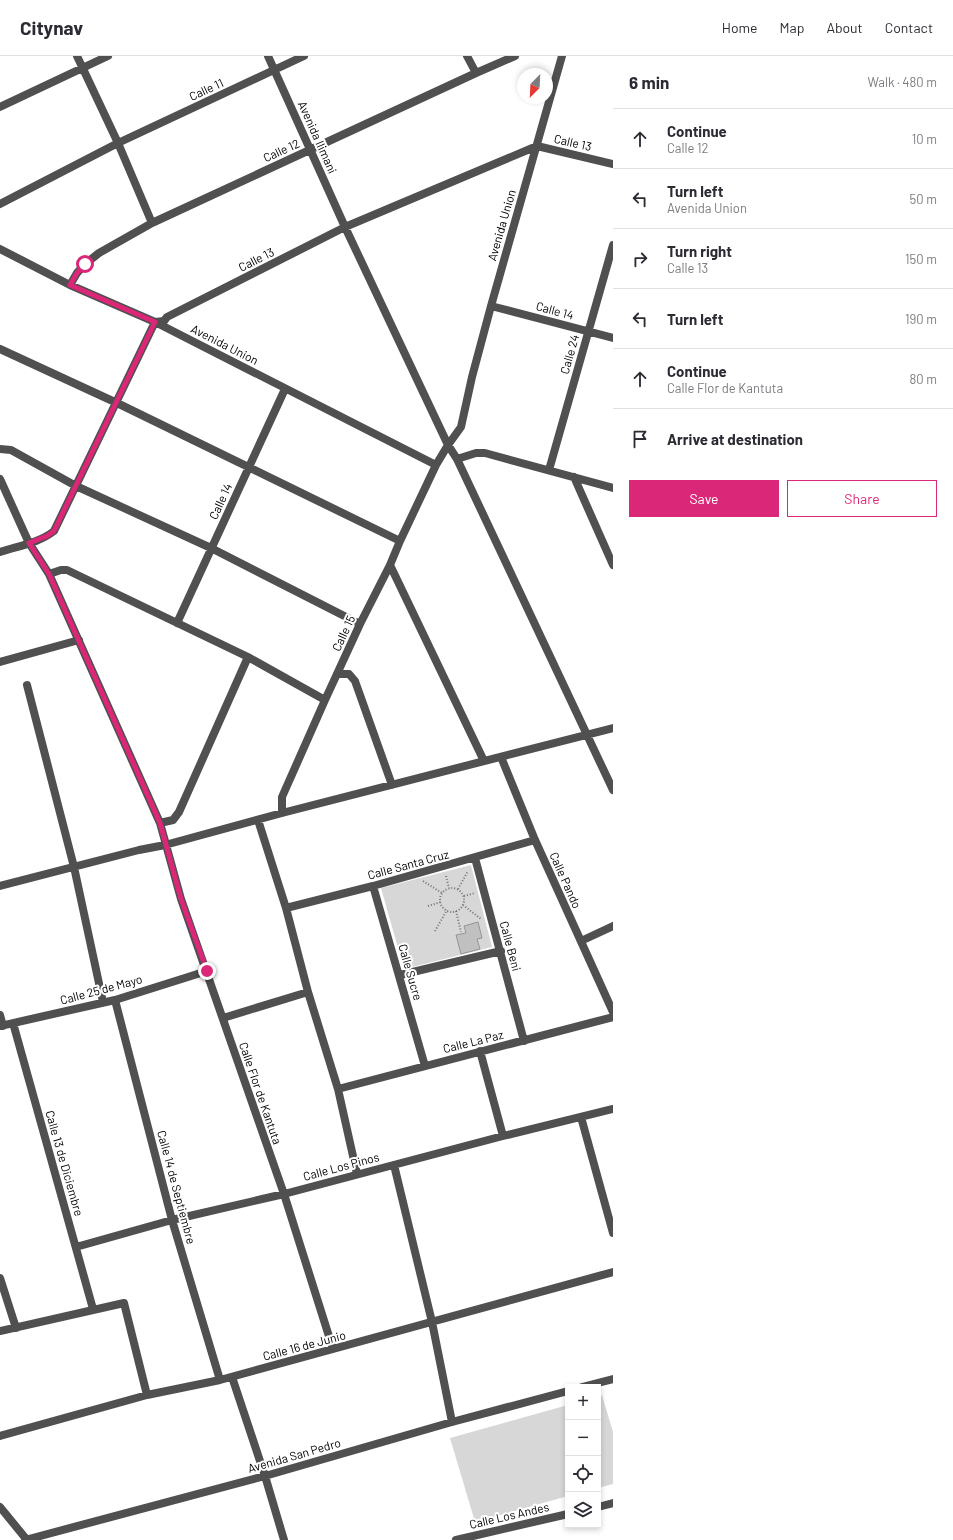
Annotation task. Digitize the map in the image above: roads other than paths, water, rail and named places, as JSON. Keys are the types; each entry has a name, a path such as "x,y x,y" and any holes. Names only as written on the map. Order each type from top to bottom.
{"street":[{"path":"77,56 118,143 152,223"},
{"path":"0,107 108,56"},
{"name":"Avenida Ilimani","path":"268,56 345,227 448,445 457,459 613,790"},
{"name":"Calle 11","path":"0,204 118,143 304,56"},
{"path":"467,56 476,73"},
{"name":"Calle 12","path":"70,285 77,273 85,264 99,254 152,223 515,56"},
{"name":"Avenida Union","path":"0,250 70,285 155,322 436,466 448,445 461,427 472,377 491,306 562,56"},
{"name":"Calle 13","path":"155,322 164,321 345,227 537,146 613,164"},
{"name":"Calle 24","path":"549,470 613,245"},
{"name":"Calle 14","path":"491,306 613,338"},
{"path":"0,552 47,536 54,531 155,322"},
{"path":"0,349 117,403 400,541"},
{"name":"Calle 14","path":"177,623 285,389"},
{"path":"0,449 11,450 76,486 211,548 360,624"},
{"path":"457,459 476,453 486,453 613,488"},
{"name":"Calle 15","path":"282,813 282,797 324,700 338,674 360,624 390,566 400,541 436,466"},
{"path":"574,478 613,566"},
{"name":"Calle Flor de Kantuta","path":"0,479 29,543 49,574 160,823 181,899 284,1194 333,1349"},
{"path":"390,566 484,761"},
{"path":"49,574 61,570 67,570 248,657 324,700"},
{"path":"0,662 79,640"},
{"path":"160,823 173,820 179,812 248,657"},
{"path":"338,674 349,674 355,681 392,785"},
{"path":"27,685 74,867 103,1002"},
{"path":"0,886 165,845 282,813 613,728"},
{"name":"Calle Pando","path":"501,757 535,840 613,1012"},
{"path":"258,820 286,908 308,992 338,1089 357,1174"},
{"name":"Calle Santa Cruz","path":"286,908 373,886 535,840"},
{"name":"Calle Beni","path":"475,858 524,1041"},
{"name":"Calle Sucre","path":"373,886 400,975 425,1066"},
{"path":"581,941 613,926"},
{"path":"400,975 501,951"},
{"name":"Calle 25 de Mayo","path":"2,1026 115,1000 207,971"},
{"path":"223,1018 308,992"},
{"name":"Calle 14 de Septiembre","path":"115,1000 172,1220 220,1380"},
{"path":"0,1015 2,1026"},
{"name":"Calle La Paz","path":"338,1089 613,1017"},
{"name":"Calle 13 de Diciembre","path":"13,1023 93,1310"},
{"path":"480,1051 503,1136"},
{"name":"Calle Los Pinos","path":"76,1247 172,1220 284,1194 503,1136 613,1109"},
{"path":"581,1117 613,1232"},
{"path":"394,1165 432,1322 452,1422"},
{"name":"Calle 16 de Junio","path":"0,1436 147,1395 232,1377 613,1272"},
{"path":"0,1281 16,1328"},
{"path":"0,1331 124,1303 147,1395"},
{"path":"232,1377 265,1476 284,1540"},
{"path":"594,1384 613,1379"},
{"name":"Avenida San Pedro","path":"26,1540 265,1476 452,1422 565,1392"},
{"path":"601,1506 613,1503"},
{"path":"0,1507 26,1540"},
{"name":"Calle Los Andes","path":"456,1540 488,1536 565,1515"}]}
